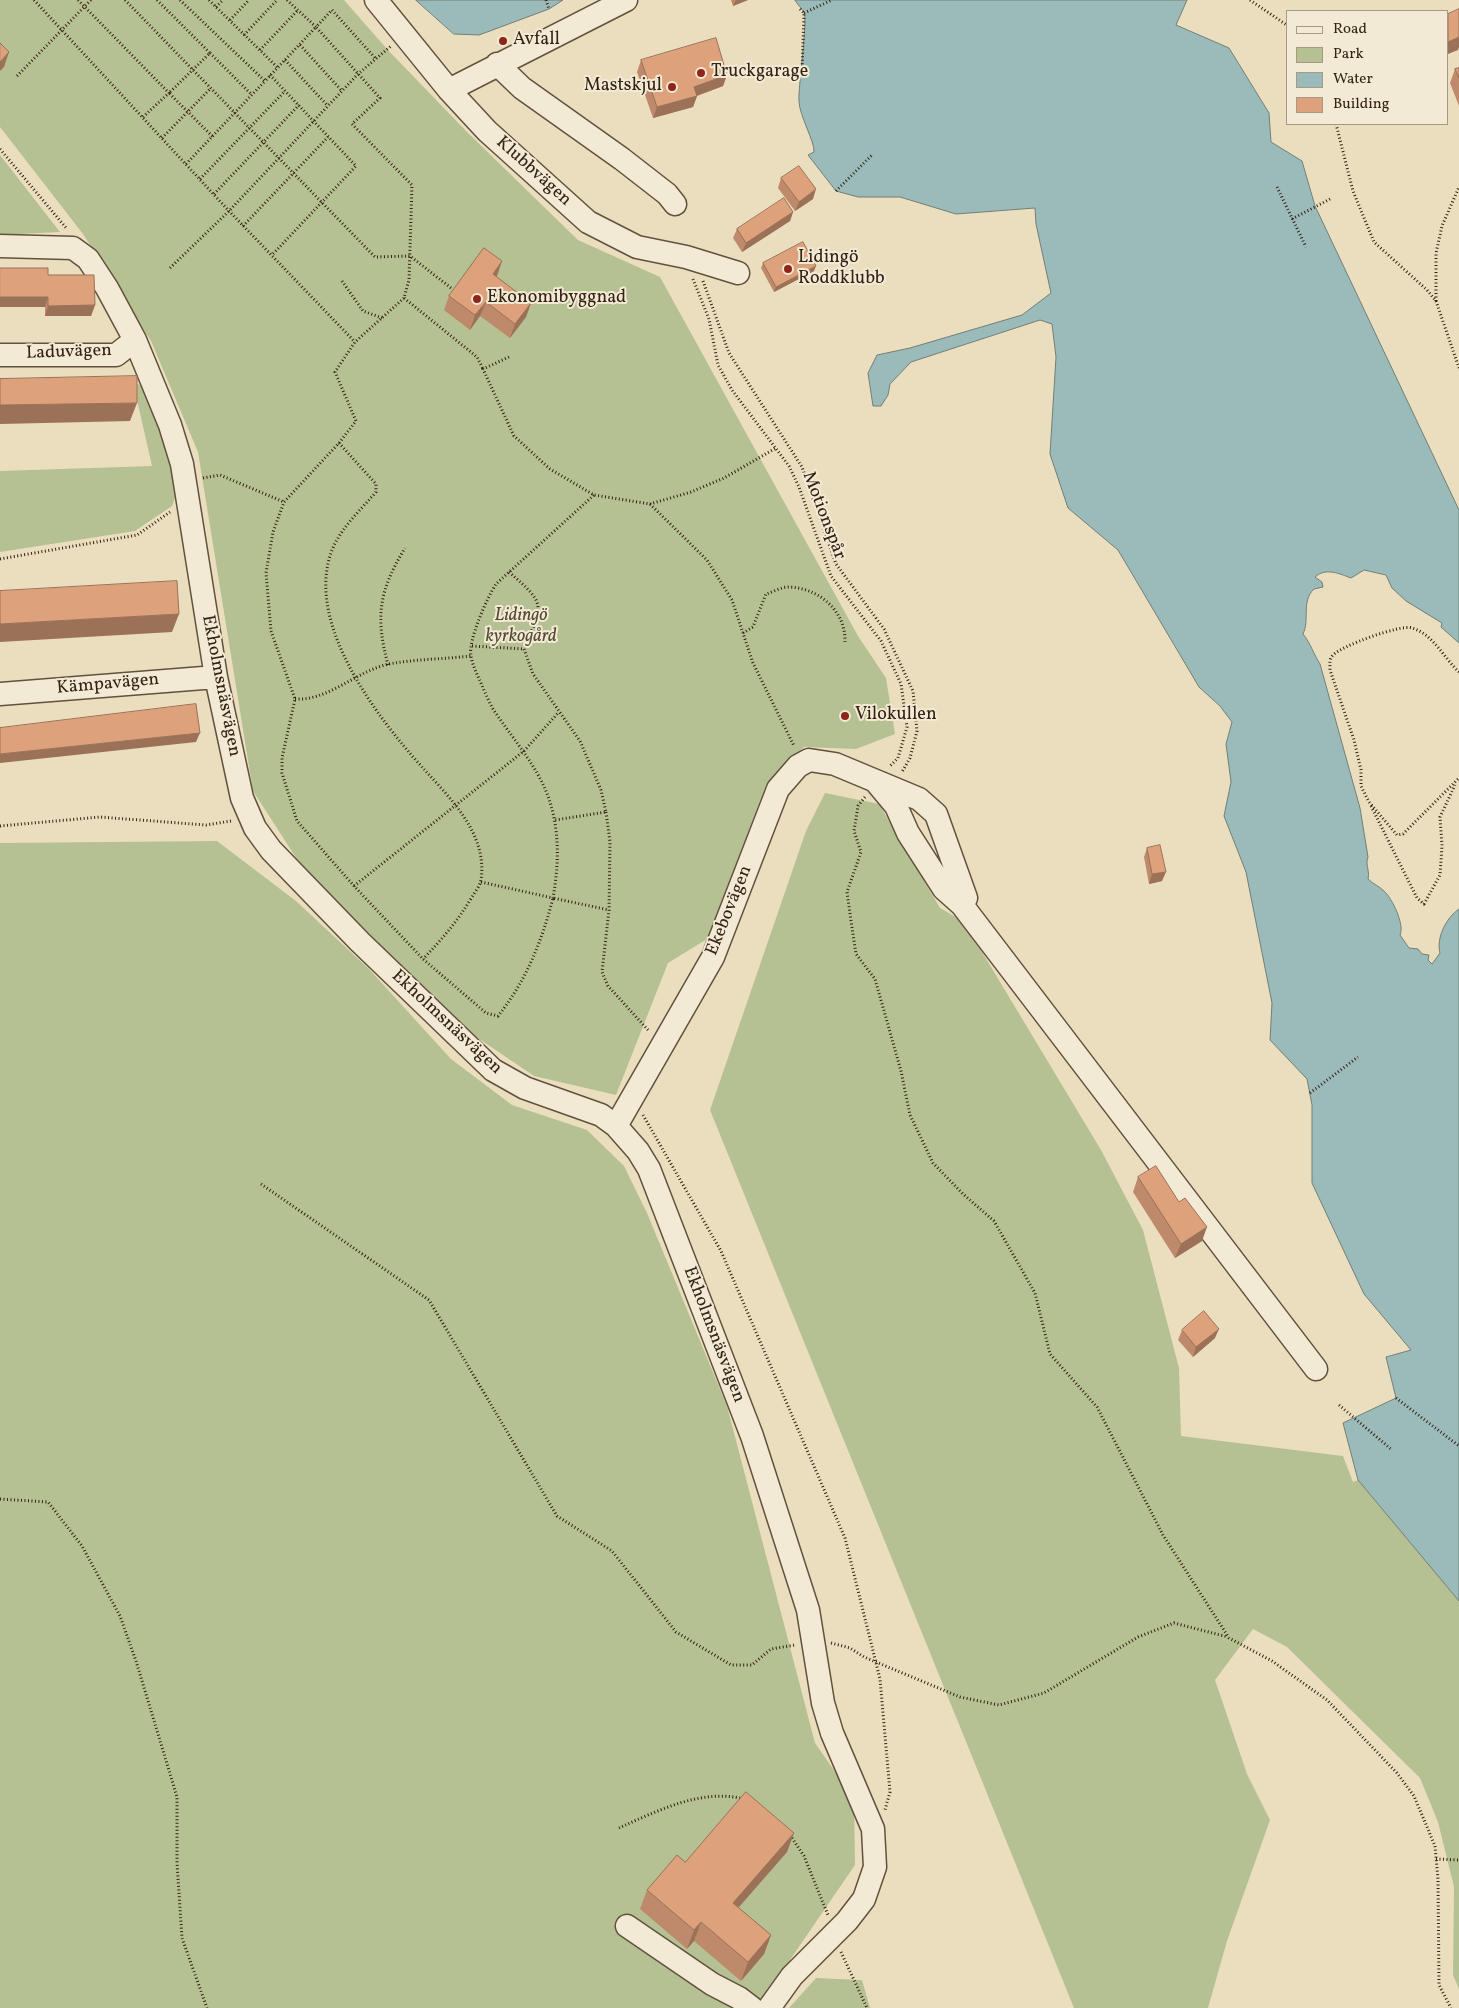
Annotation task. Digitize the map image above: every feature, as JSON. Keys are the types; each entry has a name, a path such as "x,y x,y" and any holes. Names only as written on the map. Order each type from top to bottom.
{"street":[{"name":"Klubbvägen","path":"376,0 449,90 487,131 588,222 637,247 690,258 738,274"},
{"path":"449,90 626,0"},
{"path":"497,64 522,88 622,159 667,194 675,204"},
{"name":"Ekholmsnäsvägen","path":"0,246 72,248 88,259 107,288 135,340 170,425 186,490 216,677 242,798 256,828 271,850 360,942 493,1070 525,1088 586,1108 616,1126 638,1151 649,1170 752,1436 808,1610 823,1703 832,1733 873,1829 875,1867 864,1899 835,1933 792,1976 769,2008"},
{"name":"Laduvägen","path":"0,355 116,354 135,340"},
{"name":"Kämpavägen","path":"0,694 216,677"},
{"path":"809,760 835,764 882,783 919,799 936,814 966,898 962,905"},
{"name":"Ekebovägen","path":"616,1126 713,957 778,790 798,766 809,760"},
{"path":"882,783 896,806 908,833 944,889 962,905 1316,1369"},
{"path":"628,1926 712,1984 739,1998 752,2008"}],"path":[{"path":"34,0 243,226 355,342"},
{"path":"78,0 213,137"},
{"path":"17,76 91,0"},
{"path":"125,0 375,257 410,256 451,288"},
{"path":"157,0 252,95"},
{"path":"180,0 265,82"},
{"path":"209,0 278,68"},
{"path":"216,8 223,0"},
{"path":"230,20 249,0"},
{"path":"244,35 277,0"},
{"path":"287,0 316,28 380,98 352,124 412,185 409,280 404,298 355,342 335,372 356,421 340,443 284,502 273,532 266,573 267,606 271,631 295,699 282,758 282,773 297,821 354,886 423,959 486,1014 498,1016 511,1000 531,965 545,931 558,872 555,820 547,795 524,751 492,707 471,656 472,646 486,601 496,584 594,495"},
{"path":"546,0 549,8"},
{"path":"804,13 832,0"},
{"path":"1250,0 1286,25"},
{"path":"260,50 298,10"},
{"path":"186,164 332,10 376,59"},
{"path":"800,10 804,13"},
{"path":"802,72 804,13"},
{"path":"170,268 229,211 358,74 404,34"},
{"path":"300,45 342,91"},
{"path":"143,117 210,52"},
{"path":"285,60 328,106"},
{"path":"270,75 356,166 272,255"},
{"path":"162,138 211,88"},
{"path":"200,180 285,91"},
{"path":"214,194 299,106"},
{"path":"1336,125 1353,191 1374,242 1427,290 1436,301"},
{"path":"243,226 328,137"},
{"path":"0,149 72,235"},
{"path":"836,190 872,155"},
{"path":"1277,187 1306,248"},
{"path":"1459,187 1442,226 1436,253 1436,301 1459,368"},
{"path":"1292,219 1332,198"},
{"path":"690,258 729,354 802,467 836,564 884,630 914,691 917,731 910,758 899,777 882,783 858,806 854,831 861,852 847,892 856,954 876,979 901,1071 910,1115 933,1163 963,1194 994,1221 1035,1293 1050,1354 1097,1407 1163,1535 1229,1638"},
{"name":"Motionspår","path":"690,258 709,319 718,365 732,390 789,466 799,487 831,576 881,641 901,684 907,727 898,758 882,783"},
{"path":"342,281 363,311 382,318"},
{"path":"404,298 477,357 514,436 550,469 594,495 650,504 690,492 724,478 776,448"},
{"path":"483,369 509,357"},
{"path":"340,443 376,484 376,492 342,530 330,556 325,588 328,614 338,642 370,702 411,754 457,806 473,832 481,856 481,882 456,924 423,959"},
{"path":"0,558 137,535 186,490 220,475 284,502"},
{"path":"650,504 707,560 732,600 753,663 795,749 809,760"},
{"path":"388,665 381,637 380,609 386,582 405,548"},
{"path":"509,572 532,592 540,606 539,615 524,649 533,674 580,741 601,790 610,842 609,910 602,972 608,986 648,1030"},
{"path":"743,633 753,627 766,594 786,587 805,589 825,599 837,612 845,628 845,642"},
{"path":"1458,779 1440,817 1442,846 1440,875 1424,904 1417,898 1361,786 1361,770 1354,740 1330,670 1332,656 1340,650 1378,635 1410,627 1422,632 1459,672"},
{"path":"472,646 524,649"},
{"path":"295,699 318,697 356,677 388,665 471,656"},
{"path":"354,886 524,751 559,712"},
{"path":"1369,802 1391,830 1397,835 1403,834 1458,779"},
{"path":"555,820 606,812"},
{"path":"0,826 100,816 206,825 238,821"},
{"path":"481,882 609,910"},
{"path":"1310,1094 1358,1057"},
{"path":"632,1098 676,1169 721,1252 841,1529 880,1679 890,1792 885,1811"},
{"path":"261,1184 429,1300 557,1516 612,1552 676,1632 730,1665 752,1666 771,1649 808,1642 814,1644 834,1643 850,1648 876,1662 960,1697 999,1705 1044,1693 1138,1637 1174,1623 1229,1638 1272,1661 1327,1700 1397,1773 1414,1796 1426,1820 1435,1846 1439,1985 1450,2008"},
{"path":"1396,1398 1459,1446"},
{"path":"1339,1405 1392,1450"},
{"path":"0,1499 48,1502 82,1546 120,1616 177,1797 177,1863 182,1938 207,2008"},
{"path":"619,1828 661,1809 718,1796 743,1798 750,1803"},
{"path":"784,1829 804,1856 839,1947 867,2008"},
{"path":"1436,1859 1459,1860"}],"green space":[{"name":"Lidingö kyrkogård","path":"0,0 344,0 387,49 467,132 578,240 660,277 858,636 886,678 895,734 856,749 804,747 766,785 707,939 668,963 616,1095 534,1076 475,1036 406,973 302,867 253,791 198,452 151,341 83,234 0,127"},
{"path":"0,155 60,232 0,235"},
{"path":"136,383 144,387 180,485 172,506 135,531 0,552 0,471 152,466 137,400"},
{"path":"825,793 879,804 940,908 964,922 1101,1150 1143,1230 1179,1368 1181,1436 1343,1456 1353,1482 1358,1480 1459,1601 1459,1989 1453,1975 1454,1887 1438,1822 1420,1778 1287,1647 1253,1629 1215,1680 1247,1774 1270,1820 1227,1941 1208,2008 1074,2008 710,1110 806,831"},
{"path":"217,841 296,901 369,969 451,1059 512,1105 587,1130 624,1166 647,1213 727,1406 815,1743 854,1799 855,1865 757,2008 0,2008 0,843"},
{"path":"816,1978 862,1980 870,2008 789,2008"}],"water":[{"path":"416,0 563,0 549,9 479,35 454,34"},
{"path":"795,0 1187,0 1176,25 1229,48 1269,113 1271,142 1302,161 1315,206 1459,510 1459,643 1441,627 1442,623 1406,601 1392,588 1386,575 1364,570 1351,578 1338,573 1328,572 1315,577 1322,582 1323,587 1314,589 1310,594 1303,634 1320,664 1360,808 1368,857 1368,879 1382,889 1391,899 1401,925 1400,935 1409,948 1418,949 1422,954 1429,955 1428,960 1432,964 1440,953 1439,941 1443,929 1459,909 1459,1601 1358,1480 1343,1423 1396,1398 1386,1357 1411,1350 1364,1294 1312,1183 1312,1105 1307,1079 1270,1040 1272,1003 1246,872 1224,816 1231,782 1226,744 1232,722 1220,706 1199,687 1118,550 1068,508 1050,454 1056,357 1052,324 1040,320 911,362 890,384 888,395 881,406 873,406 868,373 877,355 910,348 1022,315 1051,293 1036,224 1035,208 956,214 900,197 858,197 836,191 808,155 814,152 814,148 801,113 799,101 805,18 804,12"}],"building":[{"path":"1459,9 1459,37 1449,42 1449,14"},
{"path":"716,38 727,75 694,87 697,96 657,107 641,60"},
{"path":"0,43 9,52 0,62"},
{"path":"1459,68 1459,78 1455,69"},
{"path":"799,166 816,189 799,202 781,178"},
{"path":"784,198 793,212 746,243 737,229"},
{"name":"Lidingö Roddklubb","path":"803,242 816,266 776,287 763,263"},
{"path":"484,248 502,261 493,274 531,303 515,324 486,302 475,315 449,296"},
{"path":"0,268 48,268 48,275 94,275 95,305 48,306 48,297 0,297"},
{"path":"137,376 137,403 0,405 0,379"},
{"path":"177,581 179,614 0,624 0,591"},
{"path":"196,704 200,733 0,754 0,728"},
{"path":"1160,845 1166,872 1152,874 1147,848"},
{"path":"1156,1166 1179,1202 1185,1198 1207,1227 1181,1244 1138,1177"},
{"path":"1204,1311 1219,1329 1196,1347 1182,1330"},
{"path":"746,1792 794,1833 733,1903 771,1935 748,1962 701,1922 694,1930 647,1890 677,1855 685,1862"}],"place":[{"name":"Avfall","path":"503,41"},
{"name":"Truckgarage","path":"701,73"},
{"name":"Mastskjul","path":"672,87"},
{"name":"Lidingö Roddklubb","path":"788,269"},
{"name":"Ekonomibyggnad","path":"477,299"},
{"name":"Vilokullen","path":"845,716"}]}
